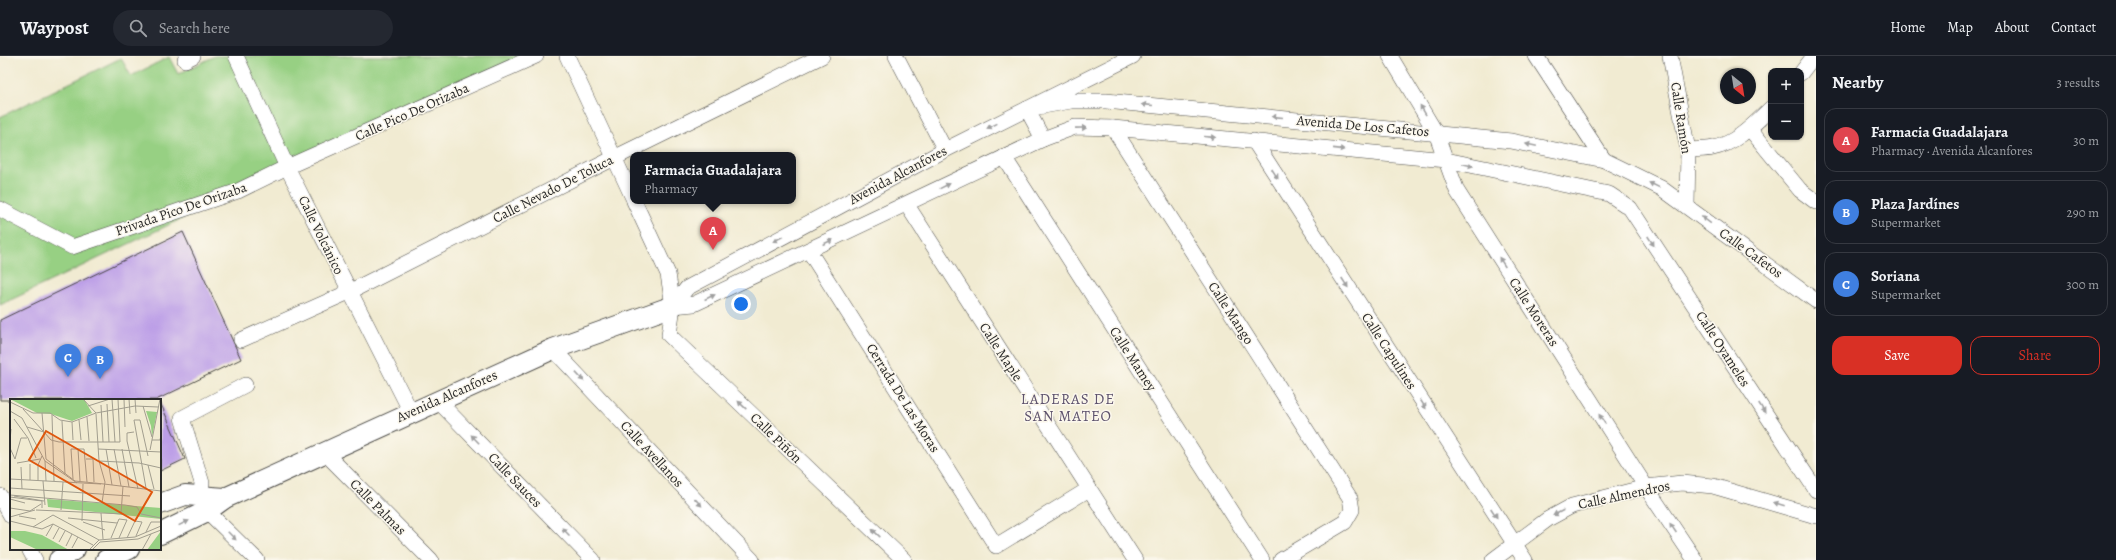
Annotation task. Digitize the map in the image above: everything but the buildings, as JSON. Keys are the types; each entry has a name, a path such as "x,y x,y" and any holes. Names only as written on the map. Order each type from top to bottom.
{"main road":[{"name":"Avenida Alcanfores","path":"161,504 185,495 204,503 225,498 437,400 553,349 673,306"},
{"path":"161,533 204,503"},
{"path":"59,560 73,550"},
{"path":"106,560 127,550"}],"street":[{"name":"Calle Volcánico","path":"236,56 287,167 411,412"},
{"name":"Calle Pico De Orizaba","path":"287,167 536,56"},
{"path":"567,56 630,192"},
{"name":"Calle Nevado De Toluca","path":"241,340 349,292 614,158 822,56"},
{"path":"896,56 945,150"},
{"name":"Avenida Alcanfores","path":"673,306 687,288 945,150 1133,56"},
{"name":"Calle Moreras","path":"1390,56 1436,133 1457,191 1646,487 1695,560"},
{"path":"1536,56 1604,160"},
{"name":"Calle Ramón","path":"1670,56 1688,150 1687,205"},
{"path":"1804,69 1814,56"},
{"name":"Avenida De Los Cafetos","path":"1027,109 1072,101 1106,101 1511,140 1604,160 1661,188 1687,205"},
{"path":"1027,109 1044,139"},
{"path":"1688,150 1713,148 1732,140 1750,129 1768,111"},
{"name":"Avenida De Los Cafetos","path":"1044,139 1075,128 1113,128 1446,160 1609,194 1630,208"},
{"name":"Calle Mango","path":"1113,128 1350,498 1352,510 1345,522 1281,560"},
{"path":"1750,129 1800,190 1816,202"},
{"name":"Avenida Alcanfores","path":"673,306 694,304 907,205 1044,139"},
{"name":"Calle Capulines","path":"1254,141 1525,560"},
{"name":"Calle Mamey","path":"1004,158 1262,560"},
{"name":"Privada Pico De Orizaba","path":"0,209 72,247 238,191 287,167"},
{"path":"635,204 668,274 673,306"},
{"name":"Calle Maple","path":"907,205 1135,560"},
{"name":"Calle Cafetos","path":"1687,205 1816,301"},
{"name":"Calle Oyameles","path":"1630,208 1816,490"},
{"name":"Cerrada De Las Moras","path":"809,251 996,546 1089,489"},
{"name":"Calle Piñón","path":"673,306 669,335 904,560"},
{"name":"Calle Avellanos","path":"553,349 752,560"},
{"path":"245,385 182,418 202,483 204,503 257,560"},
{"name":"Calle Sauces","path":"437,400 593,560"},
{"name":"Calle Palmas","path":"325,453 431,560"},
{"name":"Calle Almendros","path":"1493,560 1548,519 1572,506 1646,487 1682,483 1713,486 1816,516"},
{"path":"0,496 10,514"},
{"path":"30,550 35,560"}],"green space":[{"path":"215,56 525,56 0,305 0,117 121,58 131,76 169,57 178,74"}],"place":[{"name":"Farmacia Guadalajara","path":"713,250"},
{"name":"Soriana","path":"68,377"},
{"name":"Plaza Jardínes","path":"100,379"}],"district":[{"name":"LADERAS DE SAN MATEO","path":"1068,408"}]}
